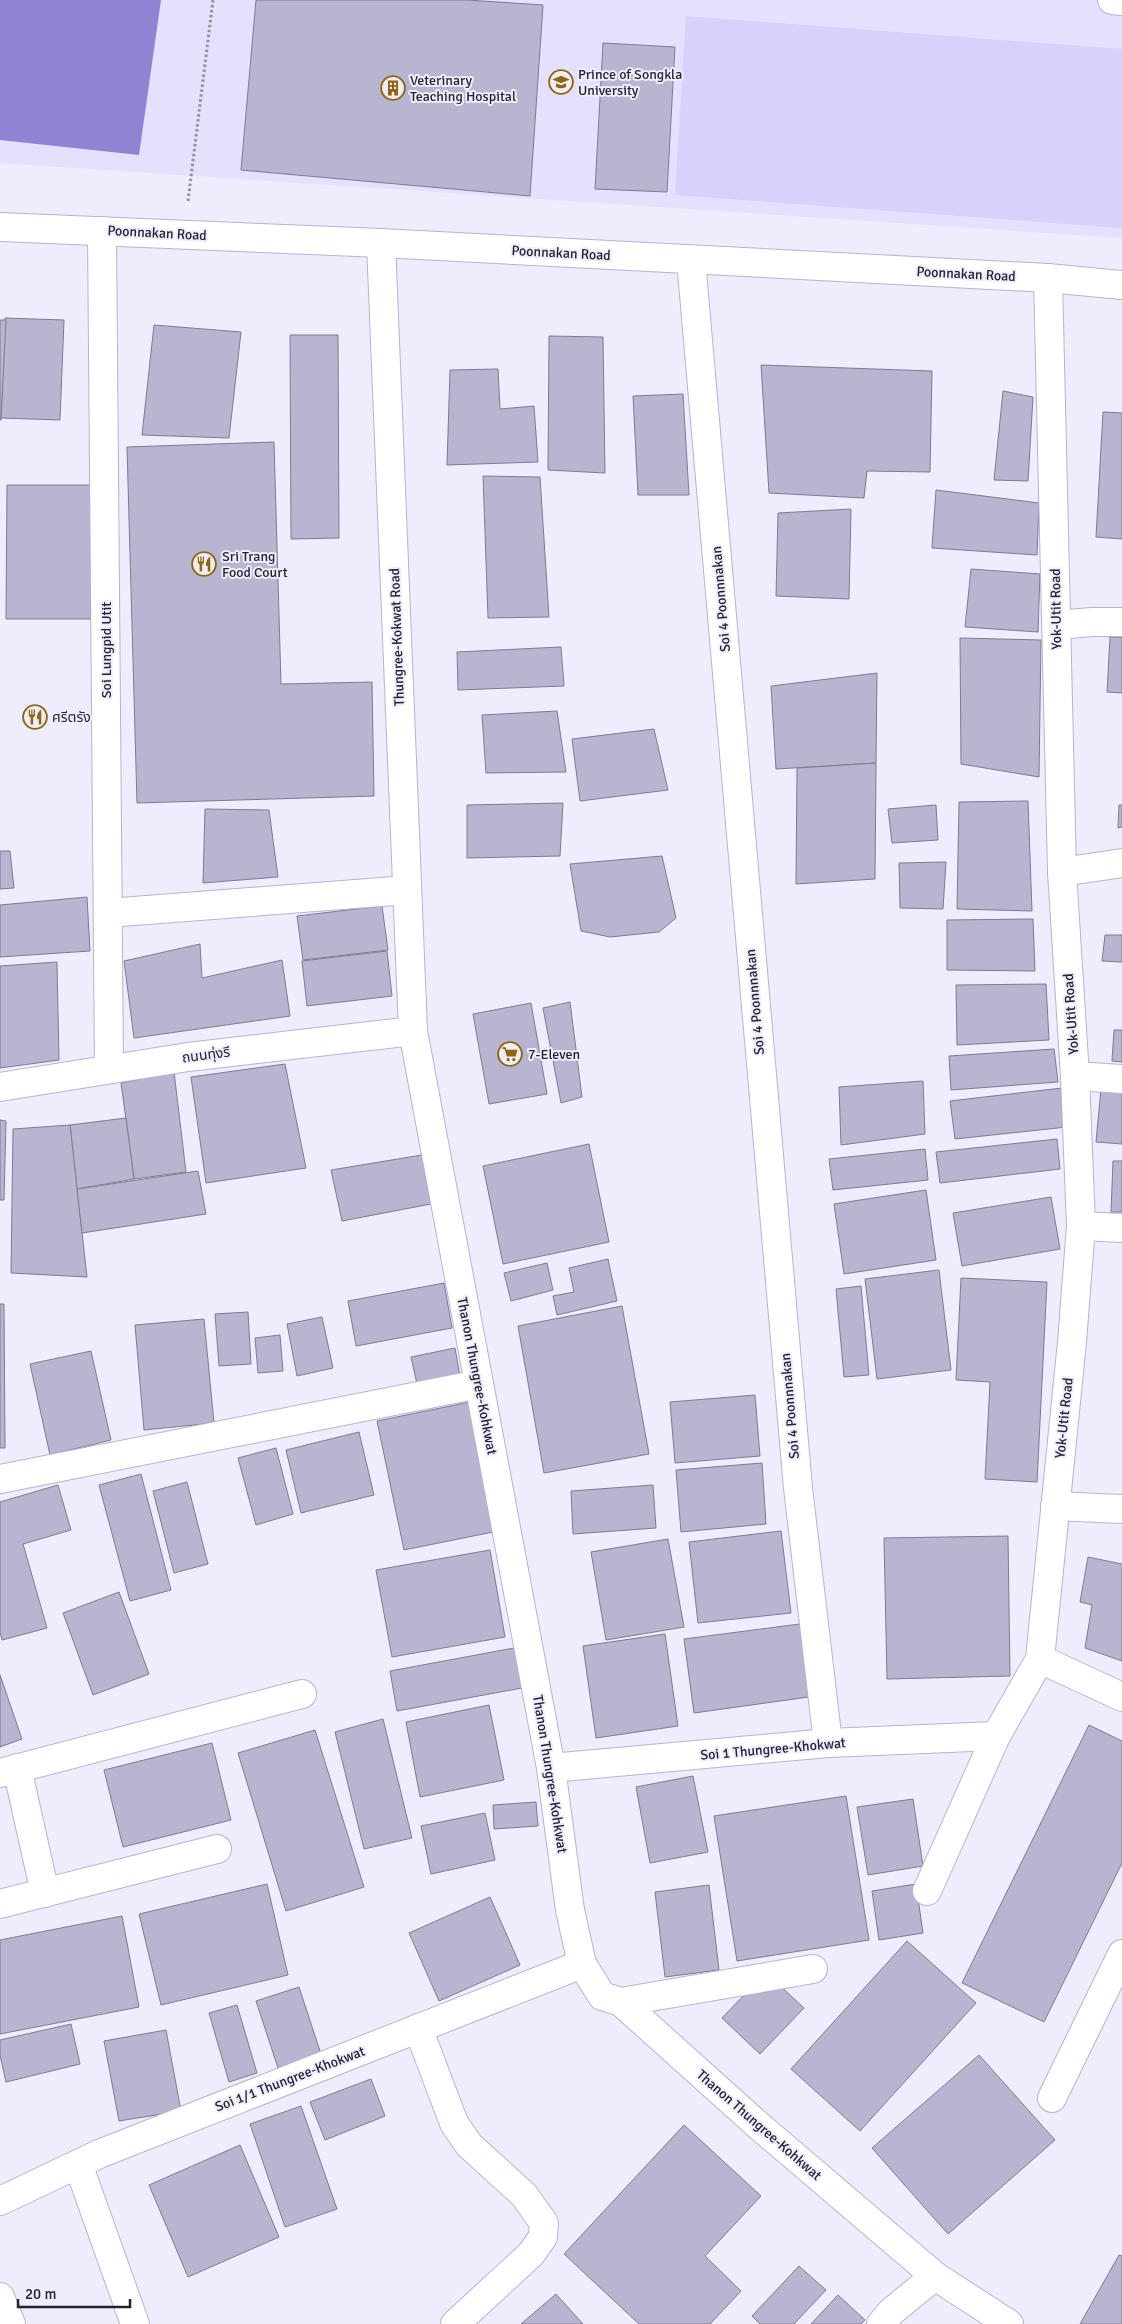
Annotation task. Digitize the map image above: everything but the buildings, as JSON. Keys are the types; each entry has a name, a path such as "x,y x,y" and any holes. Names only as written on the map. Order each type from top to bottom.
{"street":[{"path":"1112,0 1122,1"},
{"name":"Poonnakan Road","path":"0,228 381,243 1048,278 1122,285"},
{"name":"Soi Lungpid Utit","path":"102,231 109,1069"},
{"name":"Thungree-Kokwat Road","path":"381,243 413,1031"},
{"name":"Soi 4 Poonnnakan","path":"691,260 798,1488 828,1744"},
{"name":"Yok-Utit Road","path":"928,1891 996,1736 1040,1659 1072,1342 1081,1226 1075,1076 1062,872 1048,278"},
{"path":"1057,625 1122,622"},
{"path":"1062,872 1122,863"},
{"path":"108,913 407,890"},
{"name":"ถนนทุ่งรี","path":"0,1087 188,1057 413,1031"},
{"name":"Thanon Thungree-Kohkwat","path":"413,1031 551,1768 570,1910 582,1964 602,1996 621,2002 759,2126 935,2276 1009,2324"},
{"path":"1075,1076 1122,1079"},
{"path":"1081,1226 1122,1228"},
{"path":"0,1479 479,1384"},
{"path":"1055,1506 1122,1509"},
{"path":"1040,1659 1122,1697"},
{"path":"45,1893 9,1771 302,1694"},
{"name":"Soi 1 Thungree-Khokwat","path":"551,1768 828,1744 996,1736"},
{"path":"0,1904 216,1850"},
{"path":"1052,2098 1122,1954"},
{"name":"Soi 1/1 Thungree-Khokwat","path":"0,2200 78,2164 582,1964"},
{"path":"621,2002 814,1969"},
{"path":"418,2028 454,2123 469,2145 524,2195 544,2223 543,2238 531,2254 455,2324"},
{"path":"78,2164 135,2324"},
{"path":"881,2324 891,2312 935,2276"},
{"path":"0,2297 11,2324"}],"path":[{"path":"188,201 213,0"}],"shaded area":[{"name":"Prince of Songkla University","path":"0,0 1122,0 1122,238 0,163"},
{"path":"0,0 161,0 139,155 0,140"},
{"path":"686,16 1122,49 1122,228 675,195"}],"place":[{"name":"Prince of Songkla University","path":"561,82"},
{"name":"Veterinary Teaching Hospital","path":"393,88"},
{"name":"Sri Trang Food Court","path":"204,564"},
{"name":"ศรีตรัง","path":"35,717"},
{"name":"7-Eleven","path":"510,1054"}]}
